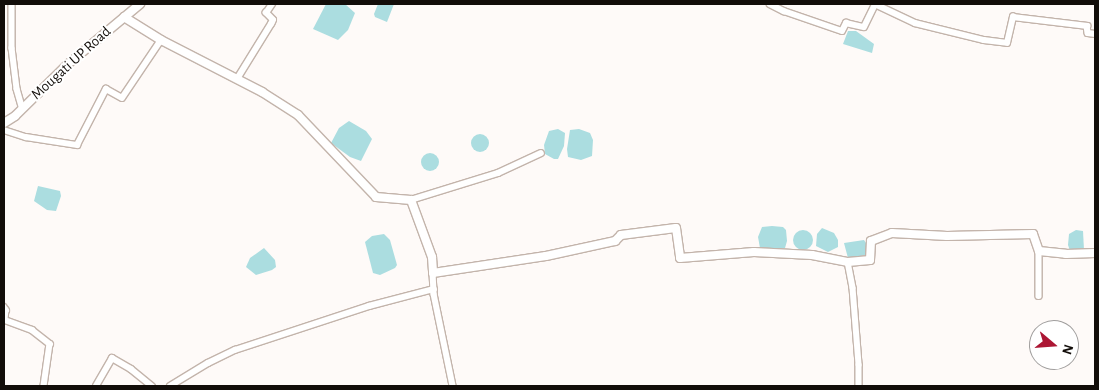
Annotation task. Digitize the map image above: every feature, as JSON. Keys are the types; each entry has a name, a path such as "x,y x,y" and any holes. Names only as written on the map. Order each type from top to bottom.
{"street":[{"path":"12,4 12,48 17,90 22,107"},
{"name":"Mougati UP Road","path":"4,123 15,116 22,107 140,4"},
{"path":"237,79 273,20 266,14 272,4"},
{"path":"770,4 784,11 842,31 846,22 864,27 875,4 915,23 984,40 1007,43 1014,17 1087,26 1088,34 1095,34"},
{"path":"124,16 161,40 237,79 298,114 376,197 411,200 498,173 541,153"},
{"path":"4,130 42,140 76,145 106,89 122,98 161,40"},
{"path":"4,46 12,48"},
{"path":"411,200 432,257 434,289 453,386"},
{"path":"432,273 546,256 615,241 621,236 676,228 680,258 754,252 812,255 848,262 870,260 871,240 892,233 920,233 947,236 1033,234 1039,251 1039,296"},
{"path":"1039,251 1060,254 1095,253"},
{"path":"848,262 853,288 859,386"},
{"path":"170,386 208,363 236,350 369,306 434,289"},
{"path":"4,308 6,310 5,320 32,330 50,344 44,386"},
{"path":"96,386 112,358 131,369 152,386"}],"water":[{"path":"326,4 345,4 355,13 348,30 338,40 313,29"},
{"path":"378,4 394,4 387,22 375,17 374,14"},
{"path":"848,31 856,31 874,44 872,53 843,44"},
{"path":"349,121 366,131 372,139 361,161 350,157 331,143 339,128"},
{"path":"558,129 565,133 564,146 558,159 554,159 545,154 544,145 549,131"},
{"path":"579,129 590,133 593,140 592,156 581,160 568,157 567,149 570,130"},
{"path":"476,134 484,134 489,139 487,150 476,152 471,147 471,139"},
{"path":"430,153 436,156 439,162 436,168 430,171 424,168 421,162 424,156"},
{"path":"38,186 60,191 61,196 56,211 47,210 34,201"},
{"path":"762,227 783,227 786,230 787,241 785,248 773,250 760,248 758,237"},
{"path":"822,228 834,233 838,240 838,247 828,252 816,246 817,234"},
{"path":"799,230 807,230 813,236 813,244 807,250 799,250 793,244 793,236"},
{"path":"1076,230 1083,231 1084,250 1070,251 1068,245 1069,234"},
{"path":"384,234 390,240 397,265 395,268 380,275 373,273 365,242 372,236"},
{"path":"864,240 868,246 867,255 848,258 844,243"},
{"path":"264,248 275,260 276,267 256,275 246,267 250,258"}]}
